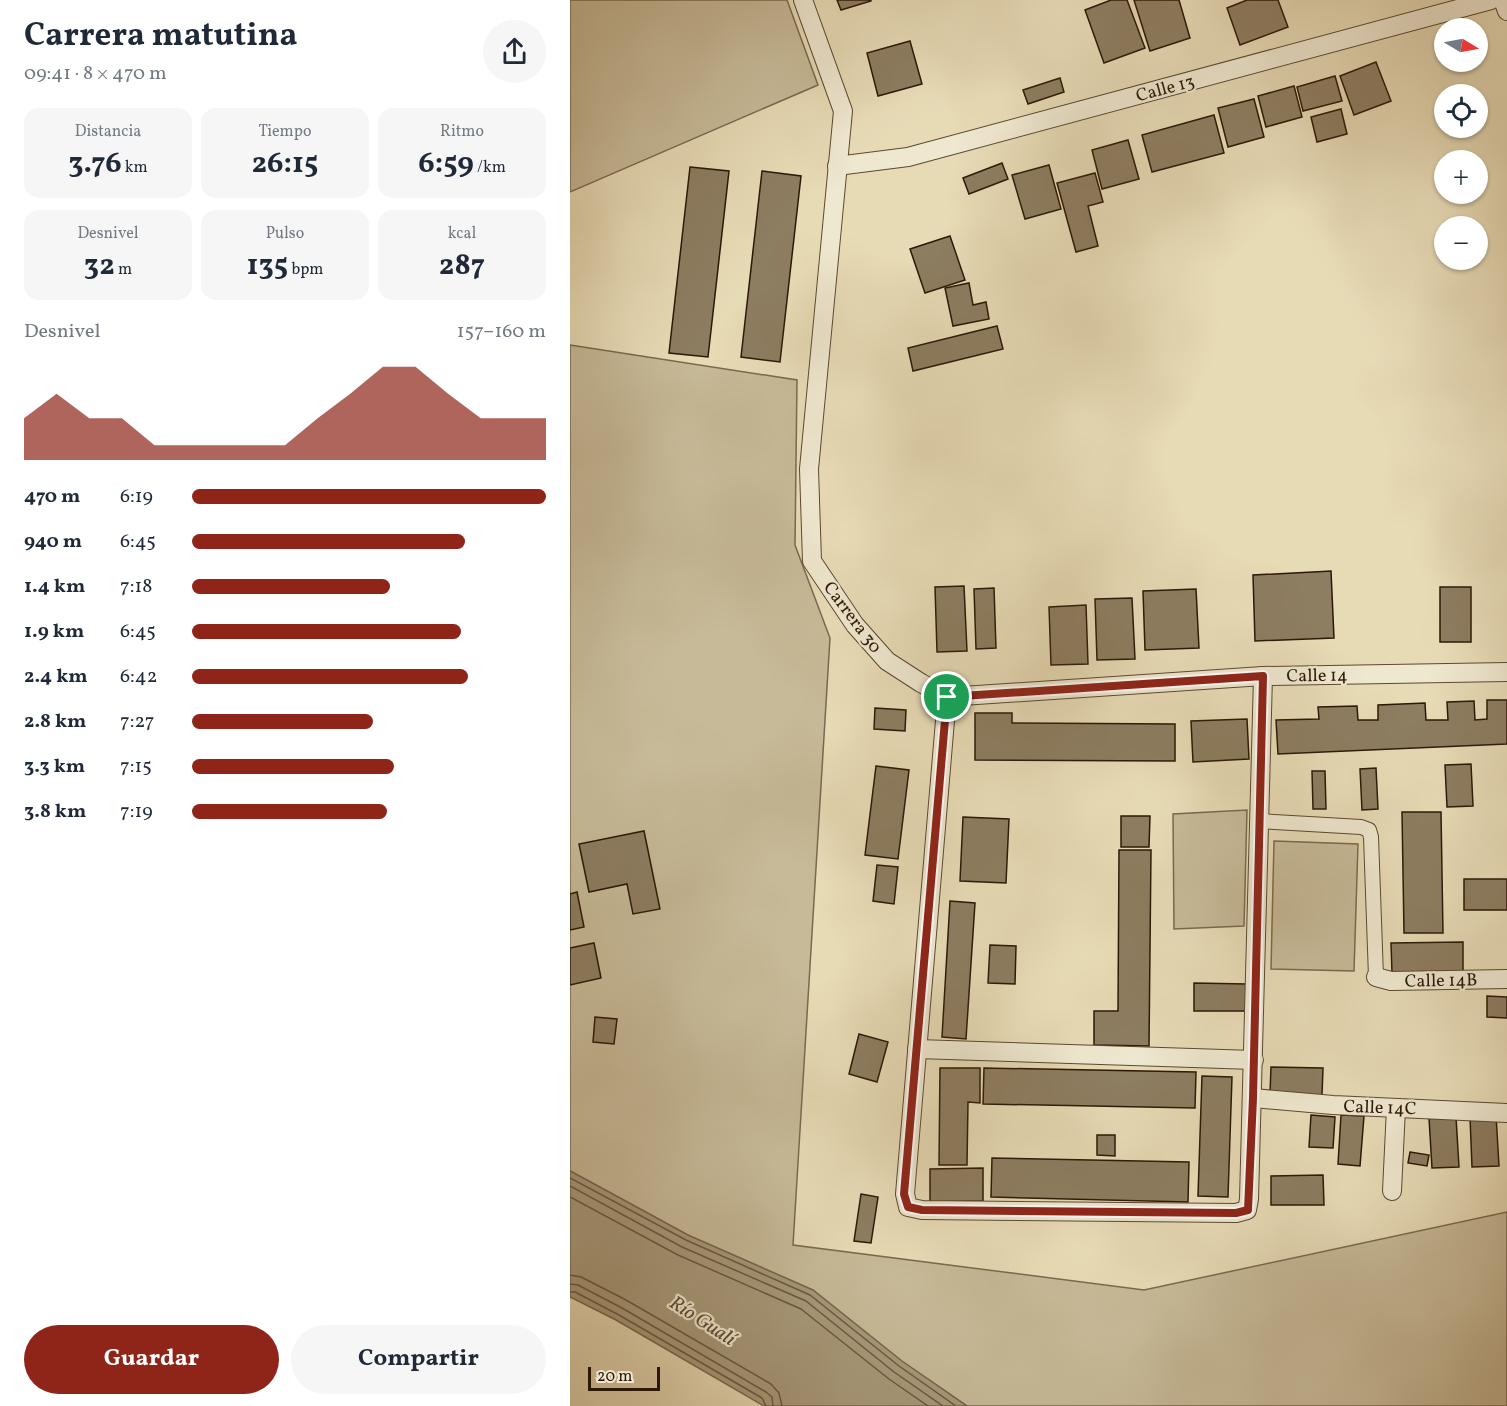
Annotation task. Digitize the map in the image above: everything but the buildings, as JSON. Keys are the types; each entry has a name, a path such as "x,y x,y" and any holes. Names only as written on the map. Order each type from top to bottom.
{"street":[{"name":"Carrera 30","path":"803,0 843,111 809,469 812,561 855,625 887,661 947,697"},
{"name":"Calle 13","path":"837,166 909,157 1491,0"},
{"path":"1503,0 1507,11"},
{"name":"Calle 14","path":"947,697 1263,676 1507,672"},
{"path":"947,697 904,1194 908,1207 922,1210 1224,1213 1248,1210 1253,1098 1263,676"},
{"path":"1259,822 1360,827 1369,830 1376,977"},
{"name":"Calle 14B","path":"1376,977 1391,981 1507,979"},
{"path":"917,1049 1254,1060"},
{"name":"Calle 14C","path":"1253,1098 1507,1113"},
{"path":"1392,1191 1395,1108"}],"shaded area":[{"path":"570,0 787,0 818,85 570,192"},
{"path":"570,345 797,380 795,545 830,638 793,1245 1144,1290 1507,1212 1507,1406 967,1406 822,1312 570,1171"},
{"path":"1247,810 1244,926 1174,929 1173,814"},
{"path":"1274,841 1358,844 1354,971 1271,969"}],"water":[{"name":"Río Gualí","path":"570,1171 688,1235 813,1290 902,1361 967,1406 764,1406 616,1320 570,1297"}],"route":[{"path":"1263,676 1253,1098 1248,1210 1236,1213 922,1210 908,1207 904,1194 947,697 1263,676"}]}
